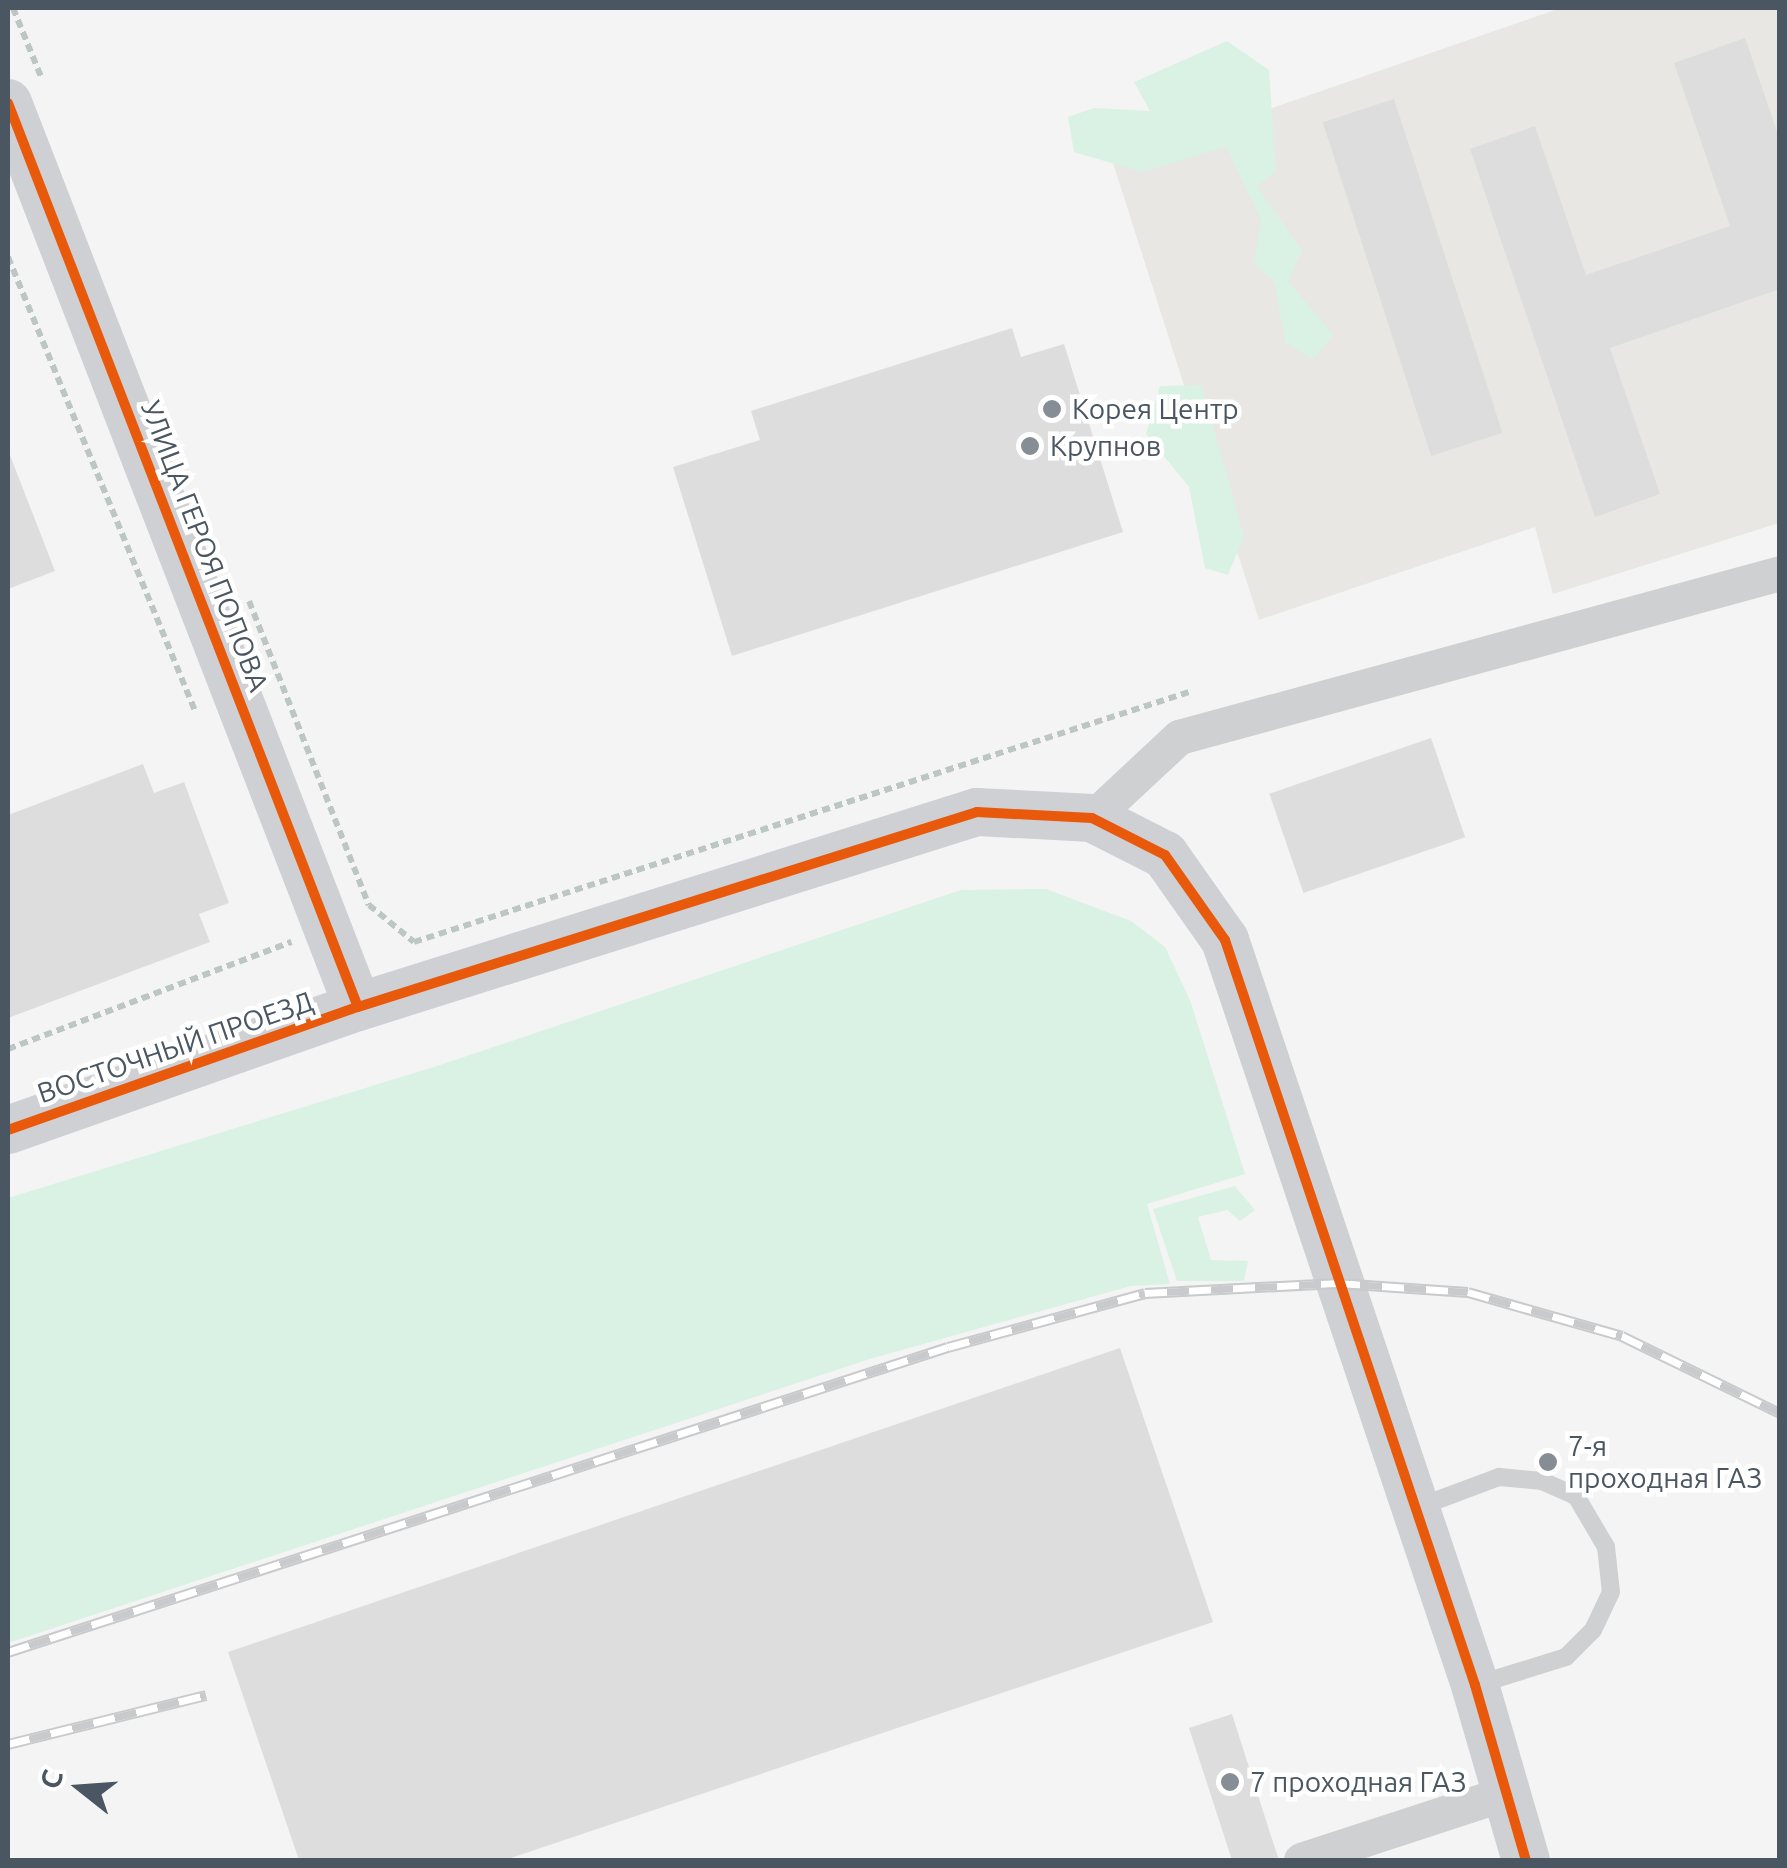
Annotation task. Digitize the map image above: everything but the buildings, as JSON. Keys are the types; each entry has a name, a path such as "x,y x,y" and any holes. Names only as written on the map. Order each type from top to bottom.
{"street":[{"name":"УЛИЦА ГЕРОЯ ПОПОВА","path":"29,101 358,1007"},
{"path":"1526,1860 1475,1685 1225,940 1165,855 1092,818 1179,737 1780,573"},
{"name":"ВОСТОЧНЫЙ ПРОЕЗД","path":"8,1130 358,1007 977,812 1092,818"},
{"path":"1301,1860 1506,1792"}],"lane":[{"path":"1416,1508 1498,1476 1542,1481 1576,1496 1606,1548 1611,1592 1594,1630 1566,1657 1475,1685"}],"path":[{"path":"14,8 29,101"},
{"path":"8,257 202,726"},
{"path":"246,594 369,905 414,942 1189,692"},
{"path":"8,1050 291,942 284,924"}],"shaded area":[{"path":"1561,8 1779,8 1779,523 1553,594 1535,527 1259,620 1113,163"}],"green space":[{"path":"1227,41 1269,70 1276,172 1257,186 1302,251 1288,281 1333,335 1313,360 1285,342 1275,283 1254,264 1261,220 1226,147 1142,172 1074,152 1068,117 1094,108 1150,111 1134,82"},
{"path":"1201,385 1244,536 1228,575 1205,568 1189,487 1146,434 1160,386"},
{"path":"1046,889 1131,921 1165,947 1190,1000 1245,1174 1147,1204 1170,1284 1131,1286 873,1358 8,1643 8,1198 437,1066 961,890"},
{"path":"1235,1186 1255,1210 1240,1221 1227,1210 1198,1217 1211,1260 1248,1261 1244,1281 1177,1281 1153,1209"}],"railway":[{"path":"8,1652 948,1347 1145,1293 1338,1283 1468,1292 1622,1336 1780,1413"},
{"path":"8,1744 206,1695"}],"cycle path":[{"path":"8,103 358,1007"},
{"path":"8,1130 358,1007 977,812 1092,818 1165,855 1225,940 1475,1685 1526,1860"}],"place":[{"name":"Корея Центр","path":"1052,409"},
{"name":"Крупнов","path":"1030,446"},
{"name":"7-я проходная ГАЗ","path":"1548,1462"},
{"name":"7 проходная ГАЗ","path":"1230,1782"}]}
